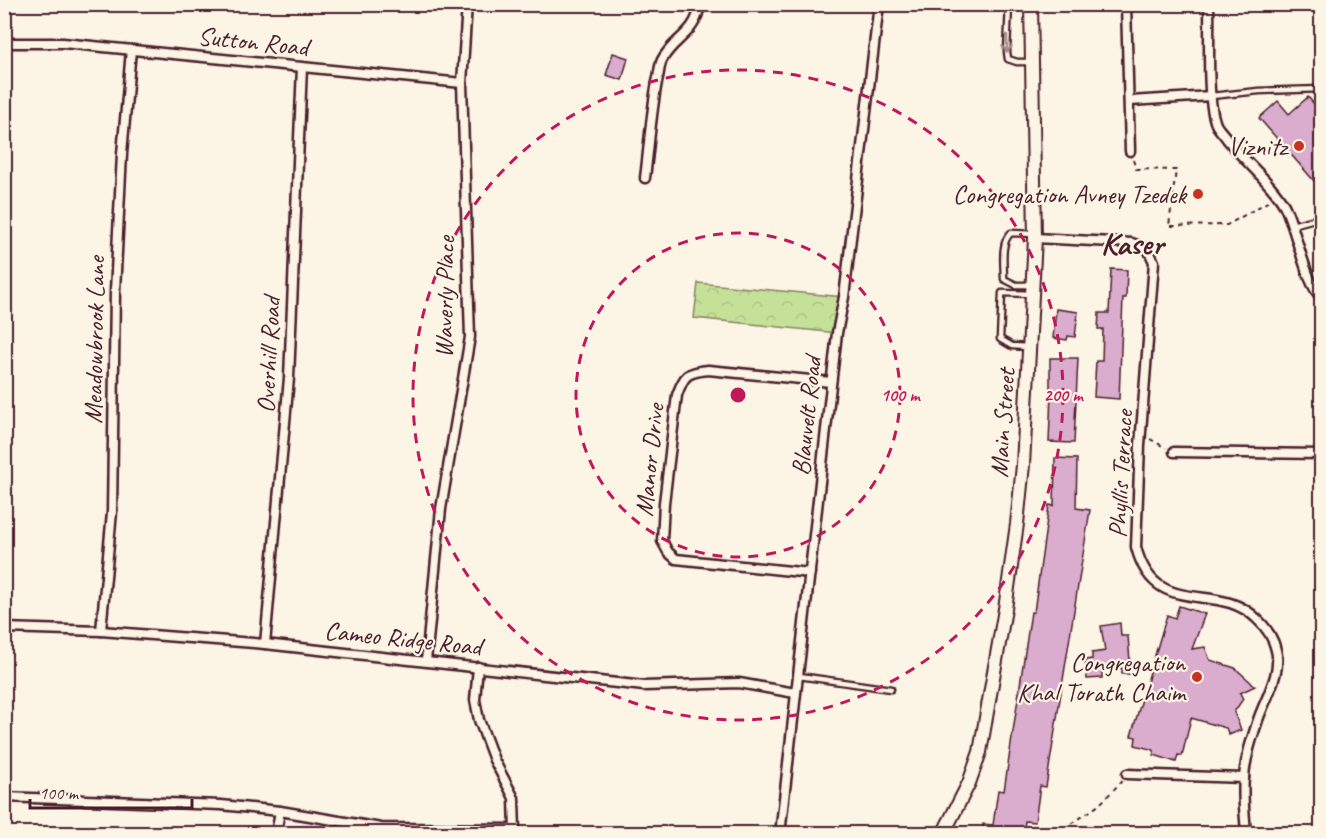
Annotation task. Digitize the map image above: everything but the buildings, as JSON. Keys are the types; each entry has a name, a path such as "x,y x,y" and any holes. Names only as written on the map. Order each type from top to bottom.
{"main road":[{"name":"Main Street","path":"943,834 969,783 980,752 1005,609 1023,465 1035,236 1031,4"}],"street":[{"name":"Waverly Place","path":"426,661 441,509 470,337 462,83 467,4"},
{"path":"645,178 655,93 662,61 674,45 690,30 699,15 700,4"},
{"name":"Blauvelt Road","path":"780,834 831,382 879,4"},
{"path":"1126,4 1130,151"},
{"path":"1209,4 1211,96 1216,124 1240,156 1278,195 1285,207 1317,294 1322,298"},
{"name":"Sutton Road","path":"4,43 63,43 462,83"},
{"name":"Meadowbrook Lane","path":"101,631 112,512 115,291 122,154 131,50"},
{"name":"Overhill Road","path":"265,644 289,378 302,67"},
{"path":"1130,101 1211,96"},
{"name":"Phyllis Terrace","path":"1035,236 1132,243 1148,249 1152,256 1154,262 1141,434 1136,547 1140,564 1160,586 1173,593 1243,606 1263,624 1272,638 1277,653 1276,667 1251,746 1244,778 1246,834"},
{"name":"Manor Drive","path":"810,573 676,559 668,552 662,541 664,503 677,395 682,378 693,371 708,370 831,382"},
{"path":"1174,452 1322,454"},
{"name":"Cameo Ridge Road","path":"4,628 101,631 265,644 478,666 579,680 644,686 739,683 795,693"},
{"path":"4,797 221,805 279,810 381,828 515,831 514,798 494,760 479,720 475,700 478,666"},
{"path":"1127,774 1244,778"},
{"path":"276,834 279,810"}],"lane":[{"path":"1009,4 1008,58 1017,62 1033,62"},
{"path":"1211,96 1259,91 1322,89"},
{"path":"1292,225 1322,217"},
{"path":"1032,290 1004,279 1005,246 1007,236 1011,233 1035,236"},
{"path":"1029,347 1012,346 1000,339 1002,293 1032,290"},
{"path":"797,675 891,689"}],"path":[{"path":"1130,151 1136,169 1176,170 1169,226 1227,225 1278,195"},
{"path":"1141,434 1174,452"},
{"path":"1057,834 1100,805 1127,774"}],"green space":[{"path":"698,283 844,297 837,333 694,318"}],"place":[{"name":"Viznitz","path":"1299,146"},
{"name":"Congregation Avney Tzedek","path":"1198,194"},
{"name":"Congregation Khal Torath Chaim","path":"1197,677"}],"district":[{"name":"Kaser","path":"1132,243"}]}
